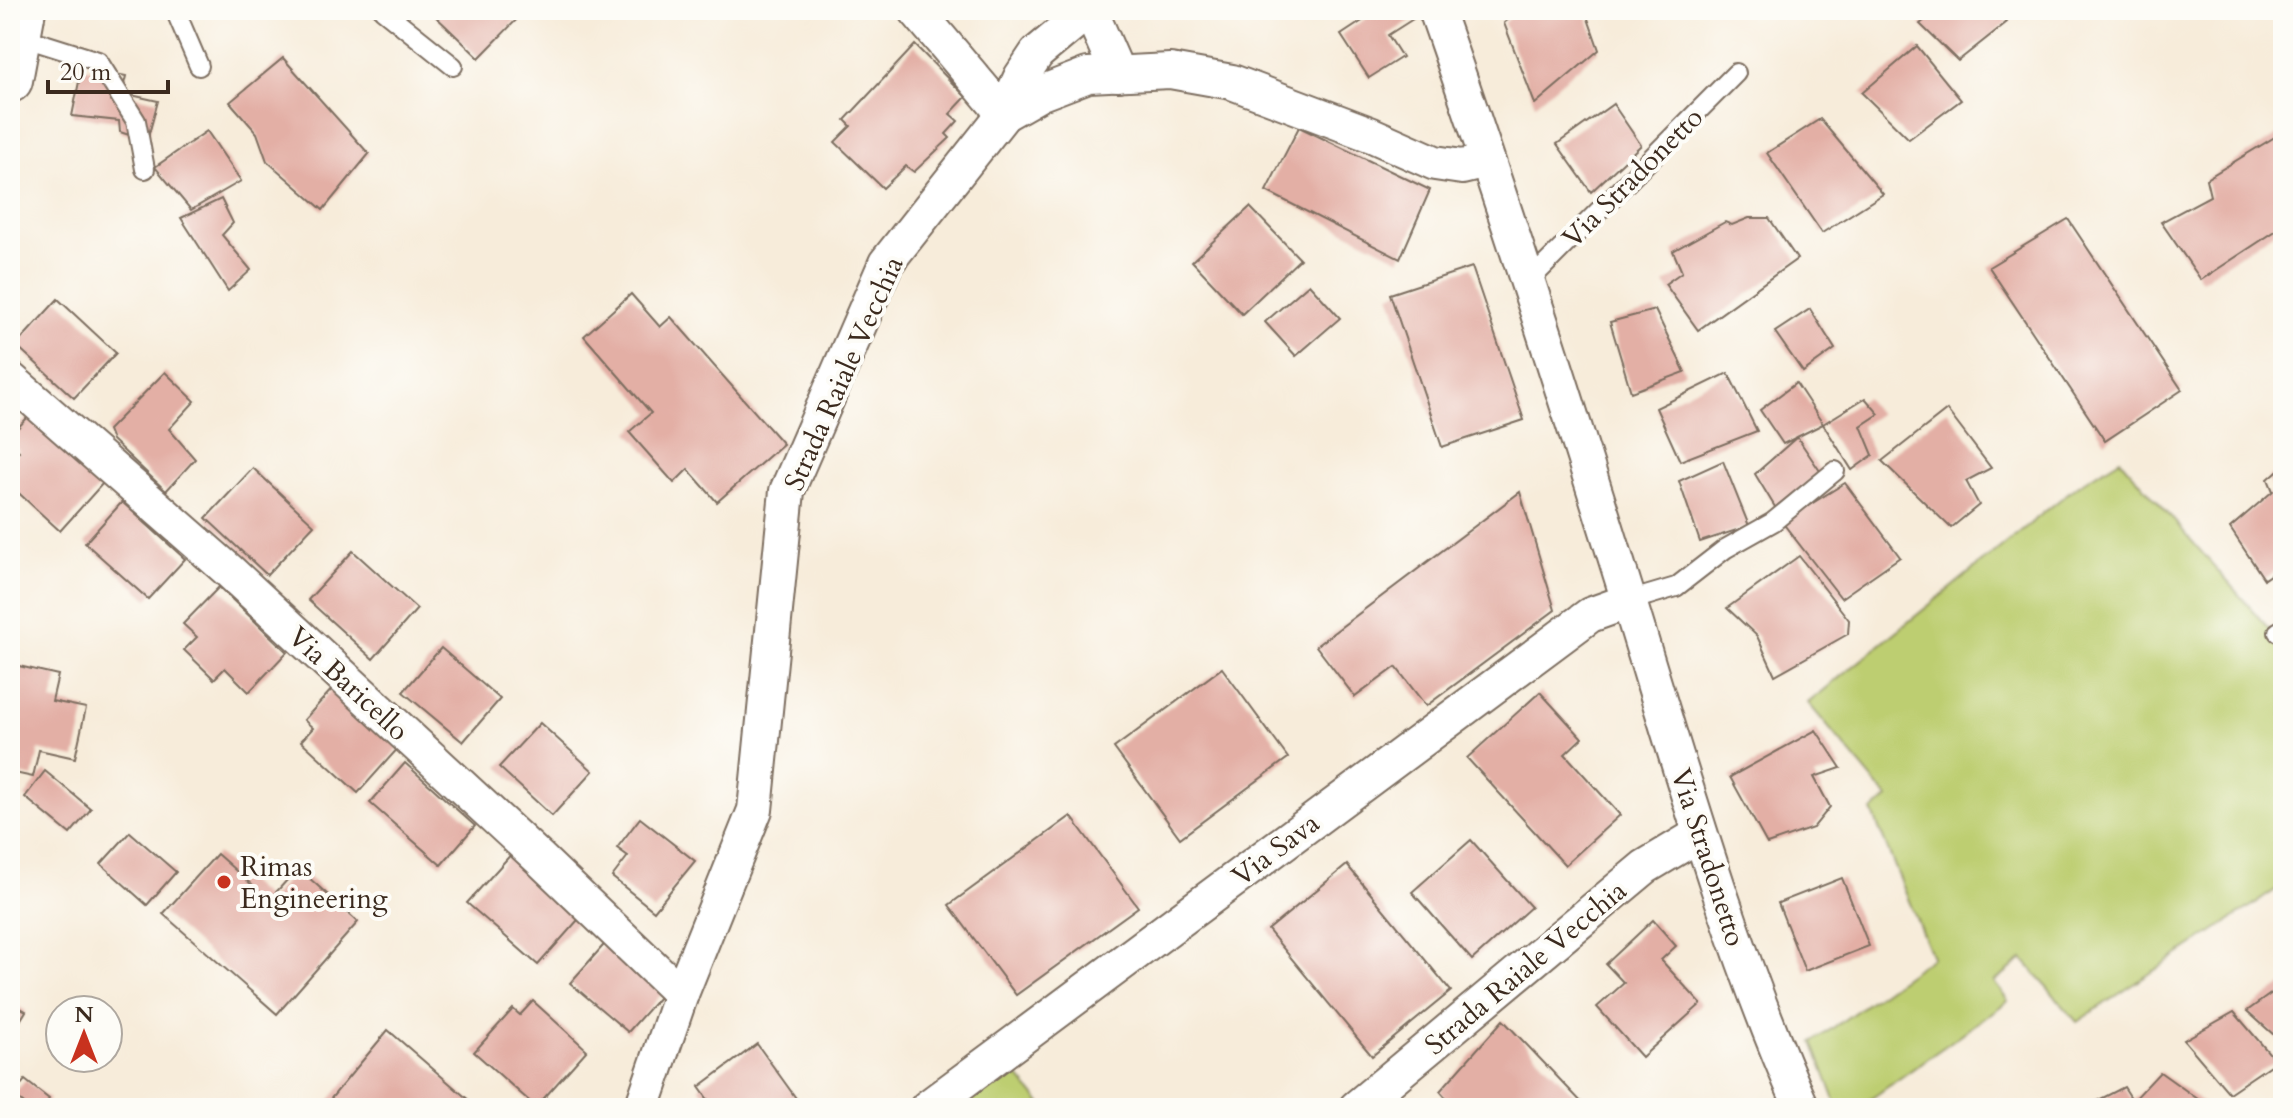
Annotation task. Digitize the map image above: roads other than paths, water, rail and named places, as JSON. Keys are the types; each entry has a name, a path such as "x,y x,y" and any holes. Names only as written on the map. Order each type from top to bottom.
{"street":[{"path":"916,10 1004,114 1021,77 1037,53 1089,10 1118,74"},
{"name":"Via Stradonetto","path":"1436,10 1529,281 1700,834 1765,1025 1802,1108"},
{"path":"10,80 21,23"},
{"name":"Strada Raiale Vecchia","path":"642,1108 681,994 755,810 787,491 886,263 1004,114 1041,93 1088,75 1170,71 1232,82 1372,135 1435,163 1462,167 1487,161"},
{"name":"Via Baricello","path":"10,379 238,580 539,858 681,994"},
{"name":"Via Sava","path":"927,1108 1590,615 1629,601"},
{"name":"Strada Raiale Vecchia","path":"1356,1108 1645,867 1700,834"}],"lane":[{"path":"175,10 199,66"},
{"path":"383,10 453,66"},
{"path":"21,23 98,61 136,121 145,169"},
{"name":"Via Stradonetto","path":"1529,281 1736,73"},
{"path":"1629,601 1676,587 1725,549 1773,522 1835,471"}],"place":[{"name":"Rimas Engineering","path":"224,882"}]}
